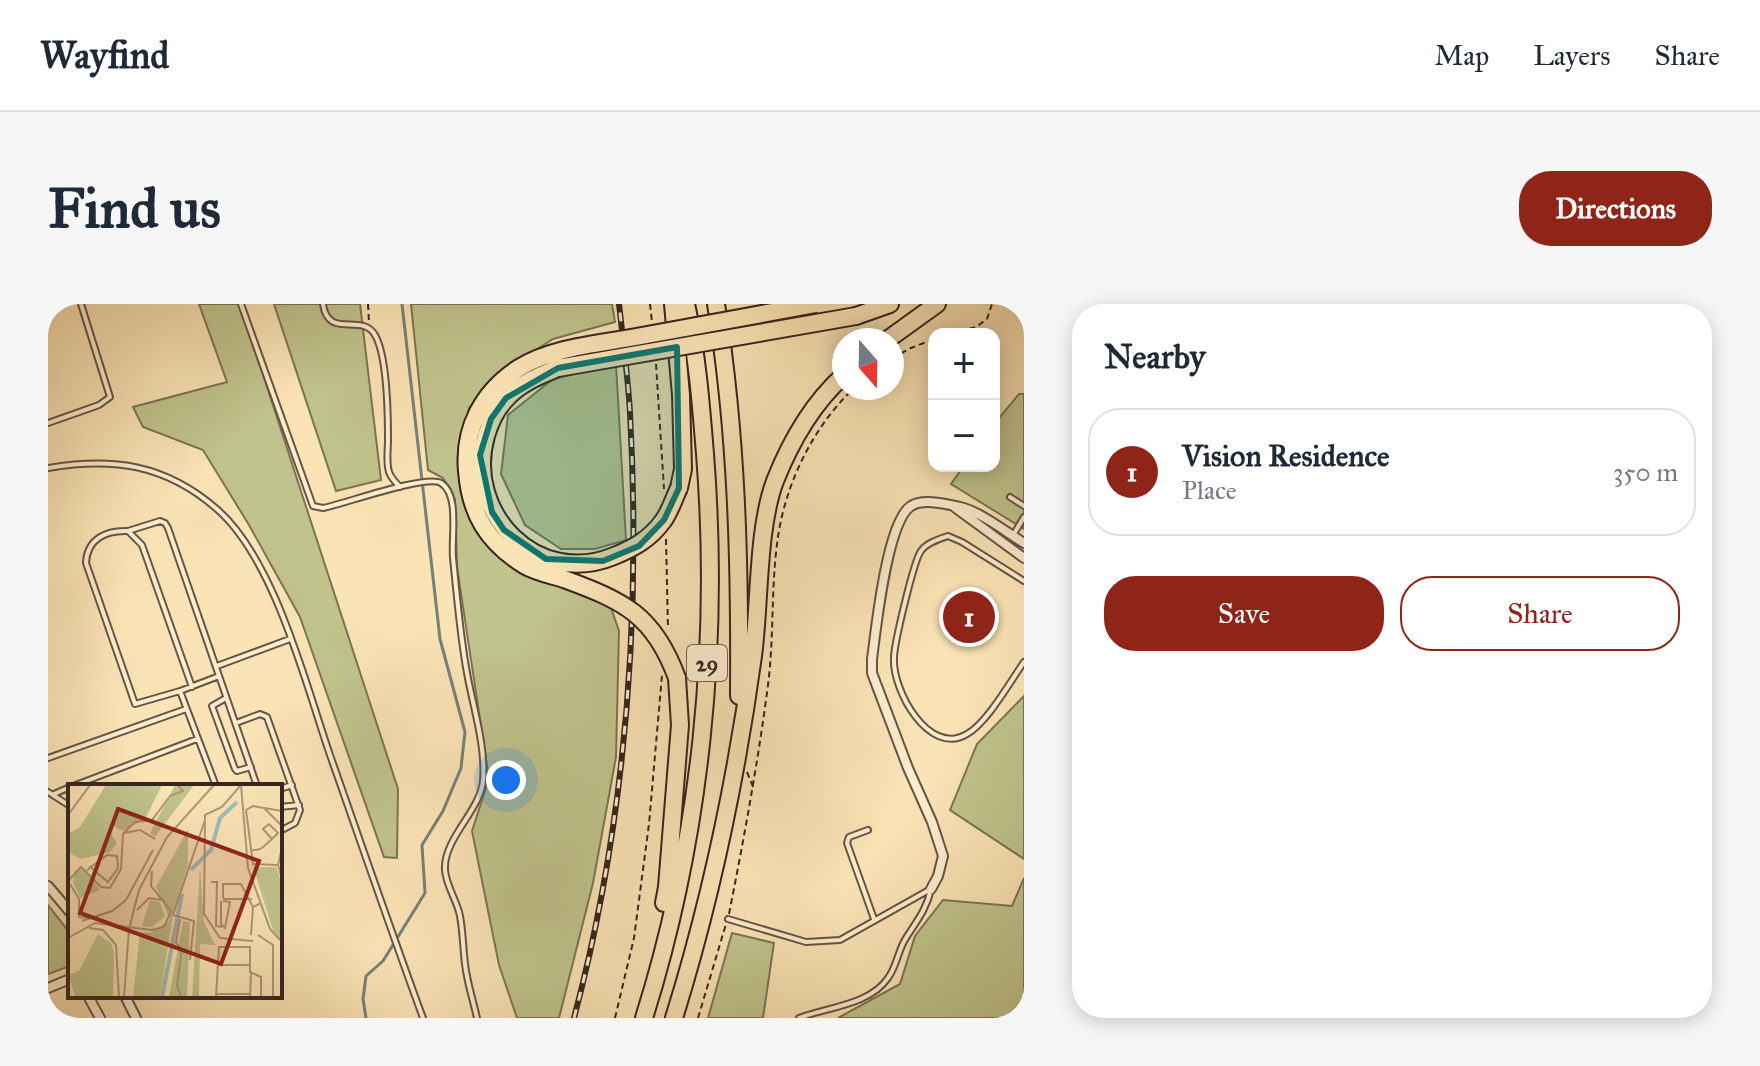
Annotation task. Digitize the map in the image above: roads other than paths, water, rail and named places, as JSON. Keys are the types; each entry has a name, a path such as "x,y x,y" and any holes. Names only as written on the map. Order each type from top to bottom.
{"highway":[{"path":"673,304 681,395 683,469 671,490 664,520 639,546 603,561 581,564 546,559 532,552 504,530 492,512 480,475 480,455 491,419 506,398 529,380 558,368 856,316 890,304"},
{"name":"29","path":"641,1018 664,955 691,817 704,711 712,574 700,391 686,304"},
{"name":"29","path":"674,1018 715,876 738,753 740,568 737,495 728,386 716,304"},
{"path":"641,1018 667,887 680,725 668,652 649,625 612,596 525,565 492,538 476,516 469,491 466,461 479,406 498,384 521,367 545,356 816,304"},
{"path":"904,328 937,304"},
{"path":"738,753 753,654 764,530 774,483 797,435 832,386"}],"street":[{"path":"931,889 943,856 872,673 891,544 898,522 911,506 926,502 962,507 1024,543"},
{"path":"952,506 1024,558"},
{"path":"48,886 68,910"},
{"path":"48,988 68,980"},
{"path":"89,998 100,1018"},
{"path":"126,998 136,1018"}],"lane":[{"path":"48,423 99,405 110,397 81,304"},
{"path":"241,304 313,506 317,509 334,506 403,486 433,481 450,491 453,504 451,540 458,606 483,782 445,865 449,886 460,912 465,966 477,1018"},
{"path":"323,304 328,319 334,323 362,325 375,335 381,353 387,412 388,469 403,486"},
{"path":"48,468 112,462 145,468 197,494 218,509 251,549 263,570 290,639 423,1018"},
{"path":"1010,497 1024,506"},
{"path":"1007,546 1024,517"},
{"path":"219,676 135,704 86,563 87,551 94,541 106,534 160,521 165,523 236,723 256,784"},
{"path":"128,531 142,545 192,687"},
{"path":"1024,581 962,542 948,536 934,541 920,551 901,619 894,659 896,678 913,713 926,729 953,740 968,734 987,716 1024,662"},
{"path":"216,667 290,639"},
{"path":"180,691 215,784"},
{"path":"227,698 212,706 235,769 251,767"},
{"path":"48,758 186,709"},
{"path":"236,723 264,714 299,805 300,815 295,823 282,830"},
{"path":"80,784 197,739"},
{"path":"282,788 292,785"},
{"path":"50,793 68,805"},
{"path":"282,807 299,805"},
{"path":"868,830 849,837 847,843 874,919"},
{"path":"728,919 806,942 840,940 931,889"},
{"path":"799,1018 861,998 879,988 889,977 900,949 929,902 931,889"}],"waterway":[{"path":"366,1018 363,999 366,976 383,961 425,893 422,845 443,811 461,768 465,732 440,639 402,304"}],"railway":[{"path":"574,1018 606,869 626,718 631,642 633,489 629,399 619,304"}],"place":[{"name":"Vision Residence","path":"969,617"}]}
